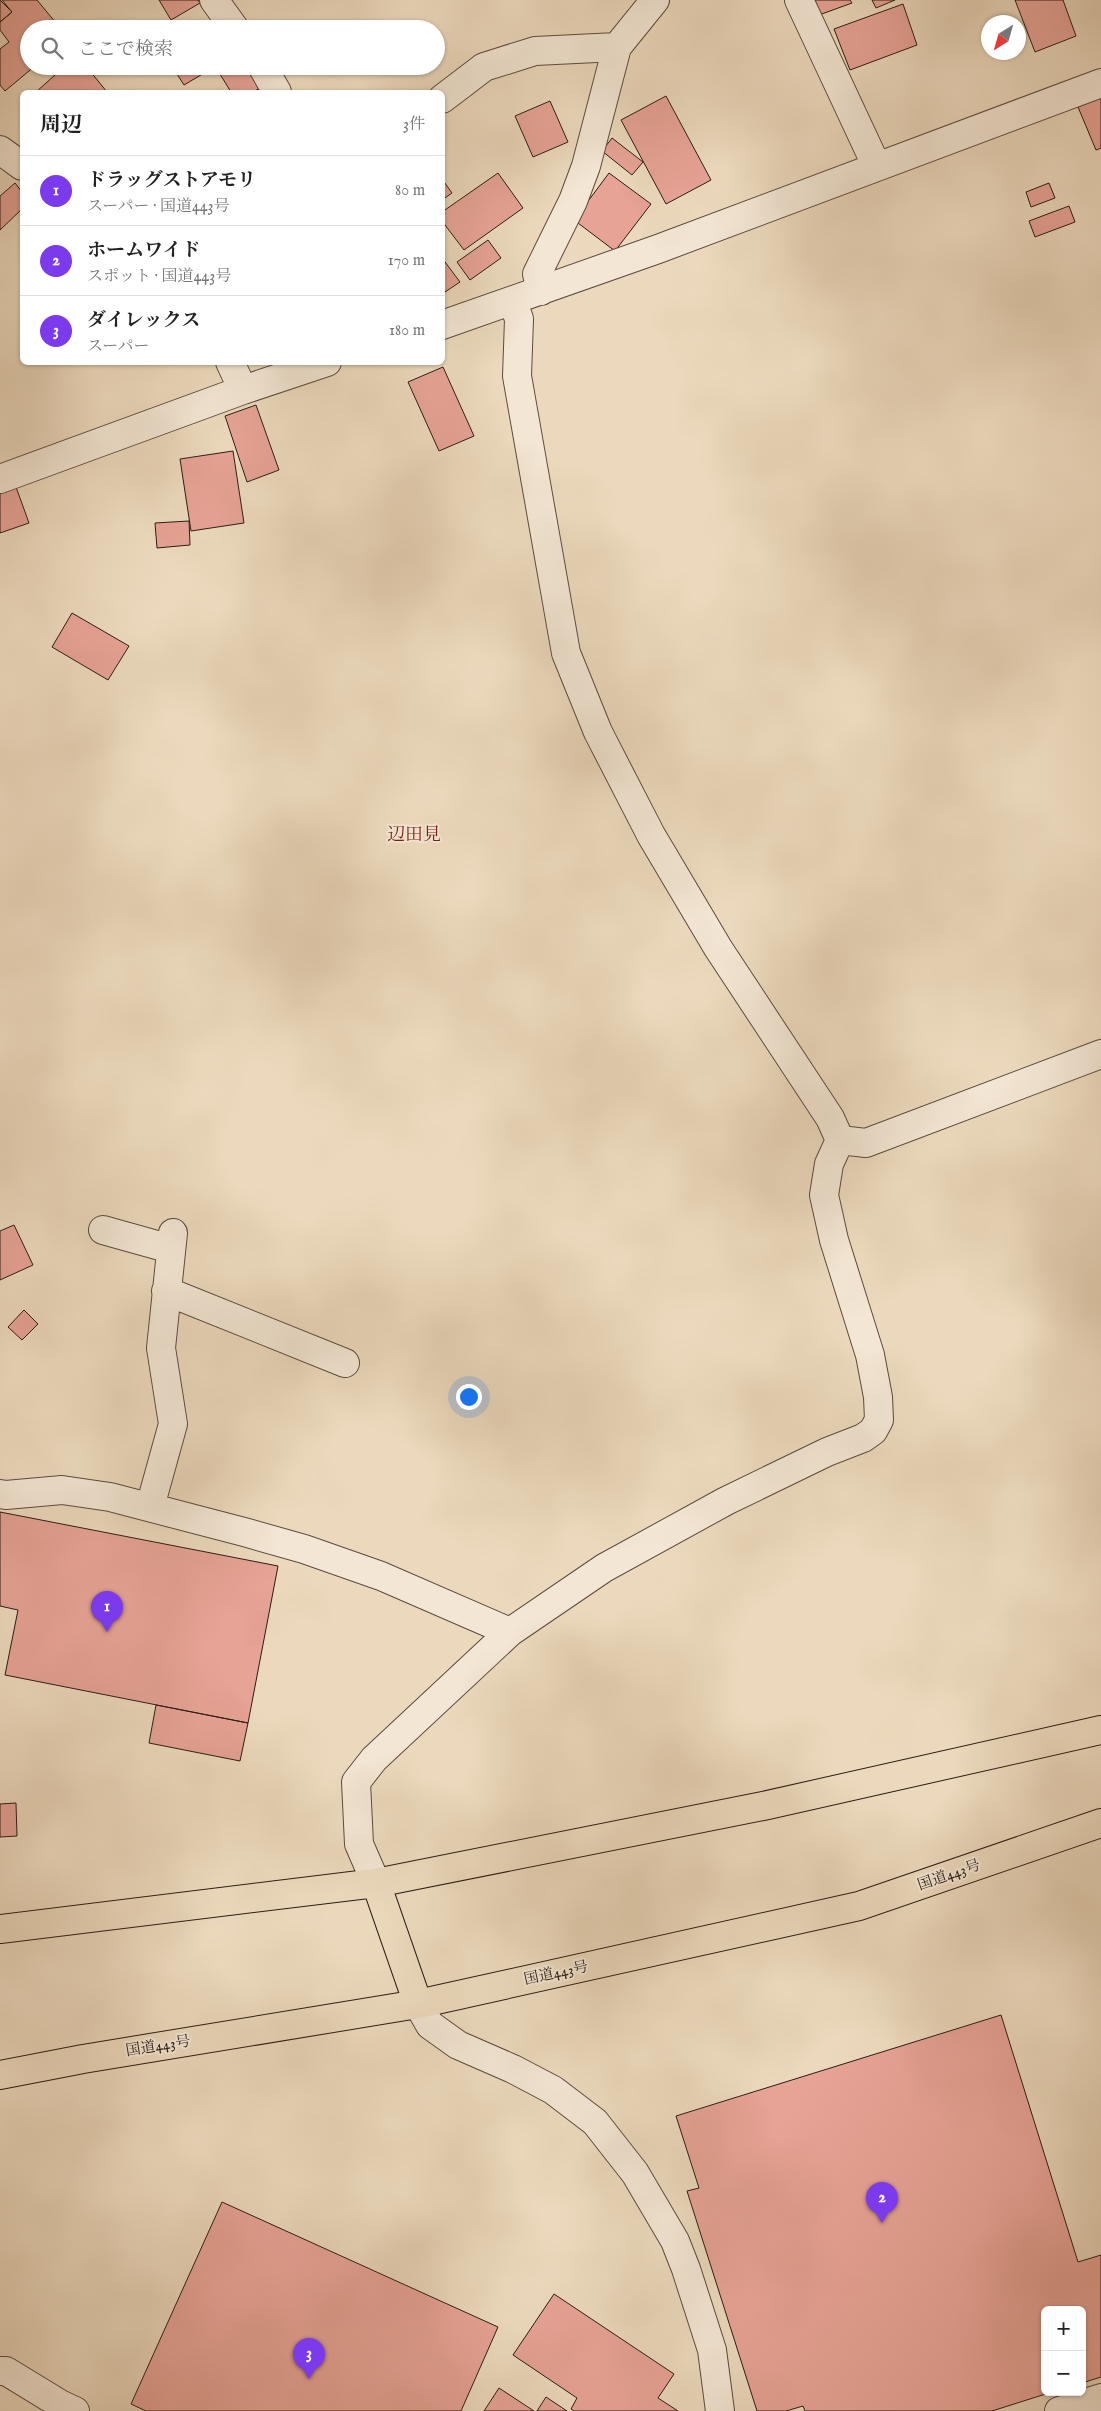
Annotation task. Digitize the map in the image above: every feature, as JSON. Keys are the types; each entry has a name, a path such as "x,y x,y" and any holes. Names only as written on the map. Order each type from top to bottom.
{"highway":[{"path":"0,1929 376,1883 763,1806 1101,1730"},
{"name":"国道443号","path":"0,2075 83,2058 418,2004 859,1906 1101,1823"},
{"path":"376,1883 418,2004"}],"street":[{"path":"214,0 228,20"},
{"path":"541,291 538,274 573,201 586,166 617,47 655,0"},
{"path":"799,0 877,167"},
{"path":"445,97 484,67 535,51 617,47"},
{"path":"267,75 276,90"},
{"path":"445,324 513,302 658,249 1101,83"},
{"path":"0,150 20,165"},
{"path":"376,1883 359,1844 356,1782 374,1759 510,1632 604,1568 700,1515 827,1452 863,1438 873,1431 879,1420 878,1397 870,1355 834,1240 824,1195 829,1164 840,1140 830,1118 718,948 651,836 598,732 566,653 517,376 519,318 513,302"},
{"path":"231,365 243,390"},
{"path":"0,479 243,390 318,365"},
{"path":"840,1140 866,1143 1101,1054"},
{"path":"103,1230 172,1241 160,1348 173,1424 150,1507"},
{"path":"166,1291 345,1362"},
{"path":"0,1494 6,1496 62,1490 110,1497 150,1507 304,1549 381,1576 510,1632"},
{"path":"418,2004 430,2026 458,2045 513,2068 553,2090 595,2122 635,2173 675,2241 686,2269 712,2350 720,2411"},
{"path":"0,2372 6,2372 75,2411"},
{"path":"1059,2411 1101,2398"}],"building":[{"path":"0,0 12,12 0,22"},
{"path":"2,0 37,0 54,20 20,20 20,75 24,75 5,91 0,85 0,49 9,42 0,30 0,22 12,12"},
{"path":"159,0 198,0 200,3 171,20"},
{"path":"814,0 850,0 852,3 819,15"},
{"path":"872,0 895,0 876,8"},
{"path":"1015,0 1063,0 1076,36 1035,52 1026,29 1026,15 1021,15"},
{"path":"903,4 917,45 850,70 834,29"},
{"path":"55,75 93,75 105,90 38,90"},
{"path":"178,75 201,75 184,85"},
{"path":"220,75 255,75 262,87 257,90 230,90"},
{"path":"666,96 711,180 666,204 621,120"},
{"path":"1101,98 1101,148 1096,150 1078,107"},
{"path":"550,101 568,142 533,157 515,116"},
{"path":"612,138 643,162 632,175 602,151"},
{"path":"498,173 523,208 464,250 445,225 445,210"},
{"path":"609,173 651,204 615,251 574,220"},
{"path":"15,183 20,189 20,211 0,230 0,196"},
{"path":"445,183 452,193 445,198"},
{"path":"1049,183 1055,198 1031,207 1026,192"},
{"path":"1069,206 1075,222 1035,237 1029,221"},
{"path":"488,240 501,258 470,280 457,262"},
{"path":"445,262 460,282 445,292"},
{"path":"443,367 474,436 439,451 408,382"},
{"path":"256,405 279,470 247,482 225,416"},
{"path":"233,451 244,523 191,531 180,459"},
{"path":"16,487 29,523 0,533 0,493"},
{"path":"189,521 190,545 157,548 155,523"},
{"path":"72,613 129,646 108,680 52,647"},
{"path":"14,1225 33,1265 0,1280 0,1231"},
{"path":"24,1310 38,1324 22,1340 8,1327"},
{"path":"0,1512 278,1566 248,1723 5,1675 18,1610 0,1606"},
{"path":"156,1705 248,1723 240,1761 149,1743"},
{"path":"16,1803 17,1836 0,1837 0,1804"},
{"path":"1001,2015 1078,2262 1101,2255 1101,2377 1086,2382 1086,2306 1041,2306 1041,2395 992,2411 805,2411 803,2406 786,2411 757,2411 687,2191 699,2188 676,2116"},
{"path":"222,2202 498,2327 461,2411 146,2411 131,2404"},
{"path":"554,2294 674,2374 658,2398 678,2411 574,2411 571,2409 577,2398 513,2355"},
{"path":"499,2388 534,2411 484,2411"},
{"path":"546,2397 567,2411 537,2411"}],"place":[{"name":"ドラッグストアモリ","path":"107,1632"},
{"name":"ホームワイド","path":"882,2223"},
{"name":"ダイレックス","path":"309,2379"}],"district":[{"name":"辺田見","path":"414,835"}]}
